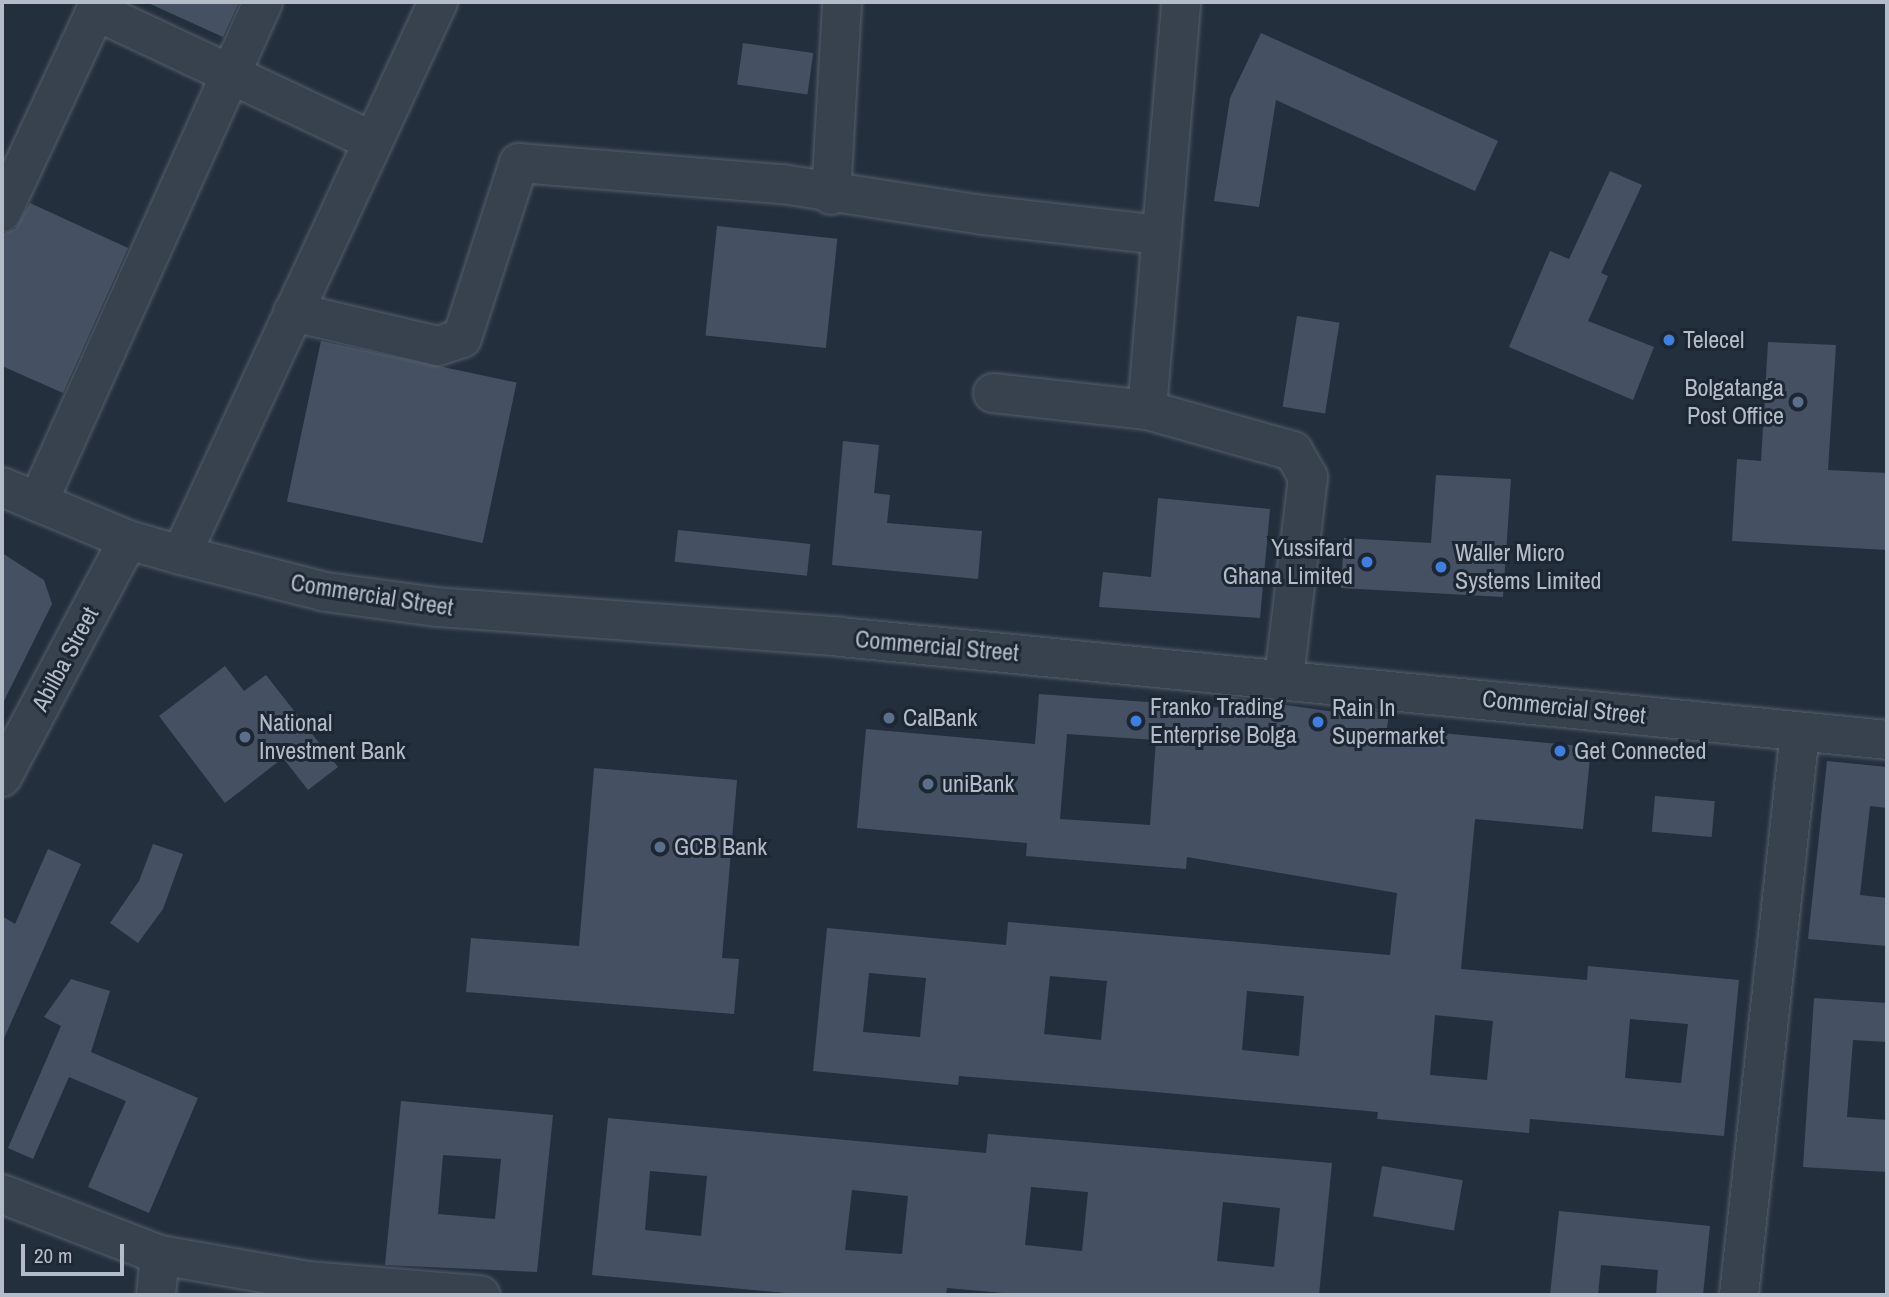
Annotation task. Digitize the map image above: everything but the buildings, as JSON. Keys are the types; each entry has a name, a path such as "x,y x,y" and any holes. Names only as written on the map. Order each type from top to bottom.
{"street":[{"path":"38,502 262,2"},
{"path":"181,555 438,2"},
{"path":"831,195 842,2"},
{"path":"1147,410 1181,2"},
{"path":"2,212 98,6 230,74 372,141"},
{"path":"293,312 438,346 462,338 519,163 672,173 1162,235"},
{"path":"993,393 1147,410 1293,452 1308,477 1284,680"},
{"name":"Commercial Street","path":"2,486 128,540 181,555 326,592 437,607 841,637 1887,740"},
{"name":"Abilba Street","path":"2,777 128,540"},
{"path":"1739,1295 1800,732"},
{"path":"2,1194 160,1255 308,1281 480,1295"},
{"path":"156,1295 160,1255"}],"place":[{"name":"Telecel","path":"1669,340"},
{"name":"Bolgatanga Post Office","path":"1798,402"},
{"name":"Yussifard Ghana Limited","path":"1367,562"},
{"name":"Waller Micro Systems Limited","path":"1441,567"},
{"name":"CalBank","path":"889,718"},
{"name":"Franko Trading Enterprise Bolga","path":"1136,721"},
{"name":"Rain In Supermarket","path":"1318,722"},
{"name":"National Investment Bank","path":"245,737"},
{"name":"Get Connected","path":"1560,751"},
{"name":"uniBank","path":"928,784"},
{"name":"GCB Bank","path":"660,847"}]}
